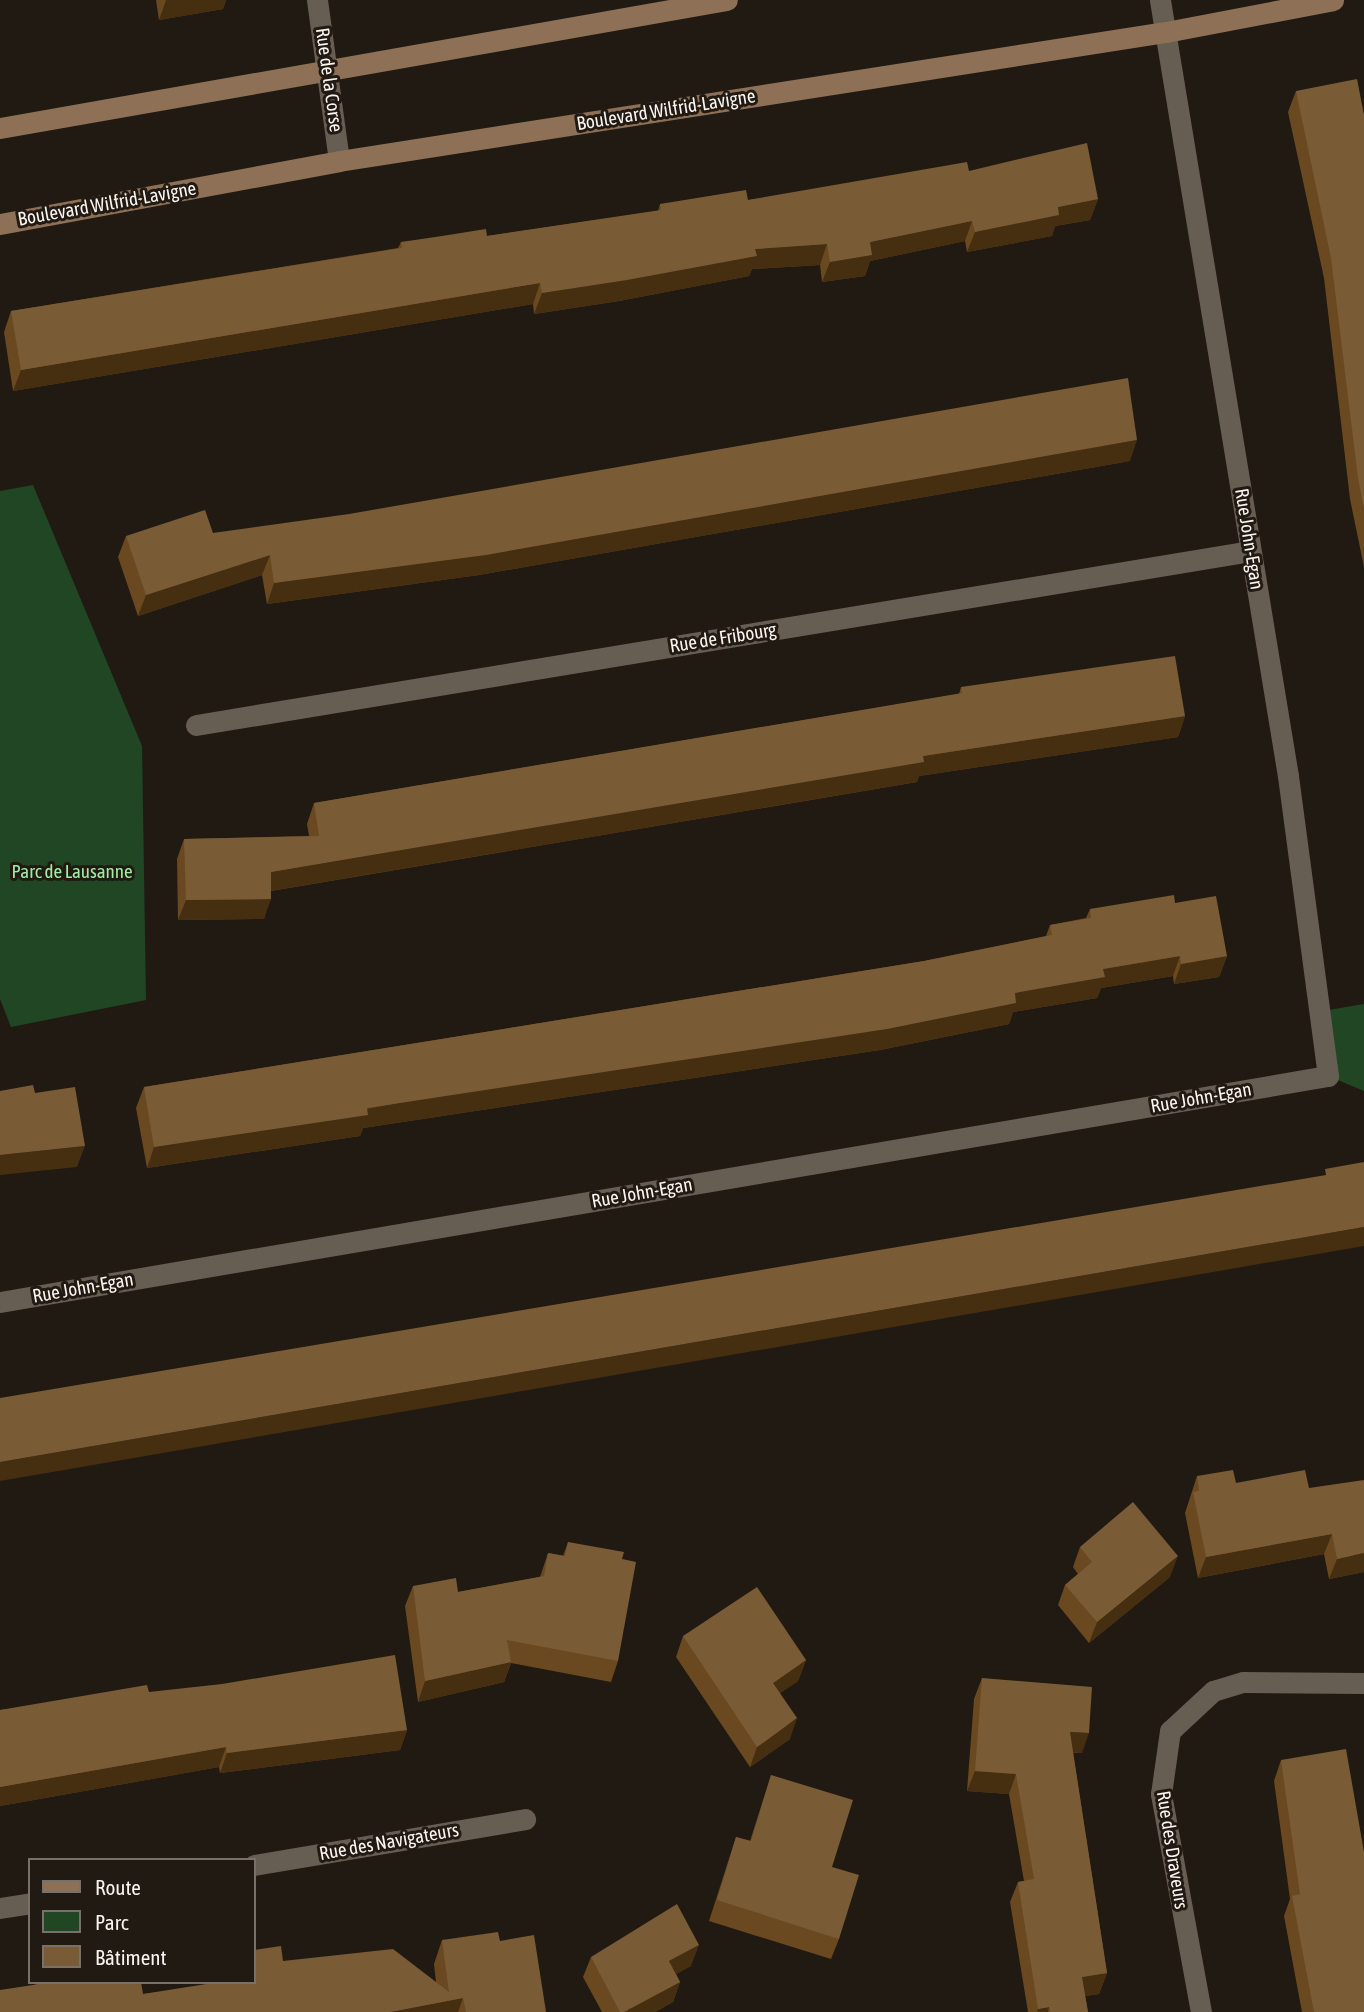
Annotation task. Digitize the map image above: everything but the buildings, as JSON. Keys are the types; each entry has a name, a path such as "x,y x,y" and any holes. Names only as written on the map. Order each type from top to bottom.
{"main road":[{"path":"0,128 727,0"},
{"name":"Boulevard Wilfrid-Lavigne","path":"0,224 339,161 1166,32 1334,0"}],"street":[{"name":"Rue de la Corse","path":"317,0 329,71 339,161"},
{"name":"Rue John-Egan","path":"0,1302 1328,1076 1250,551 1160,0"},
{"name":"Rue de Fribourg","path":"196,725 1250,551"},
{"name":"Rue des Draveurs","path":"1201,2012 1161,1794 1170,1731 1213,1691 1243,1682 1364,1683"},
{"name":"Rue des Navigateurs","path":"256,1865 525,1819"},
{"path":"0,1908 28,1903"}],"green space":[{"name":"Parc de Lausanne","path":"33,485 142,746 146,1000 11,1027 0,999 0,491"},
{"path":"1364,1004 1364,1091 1328,1076 1317,1012"}]}
